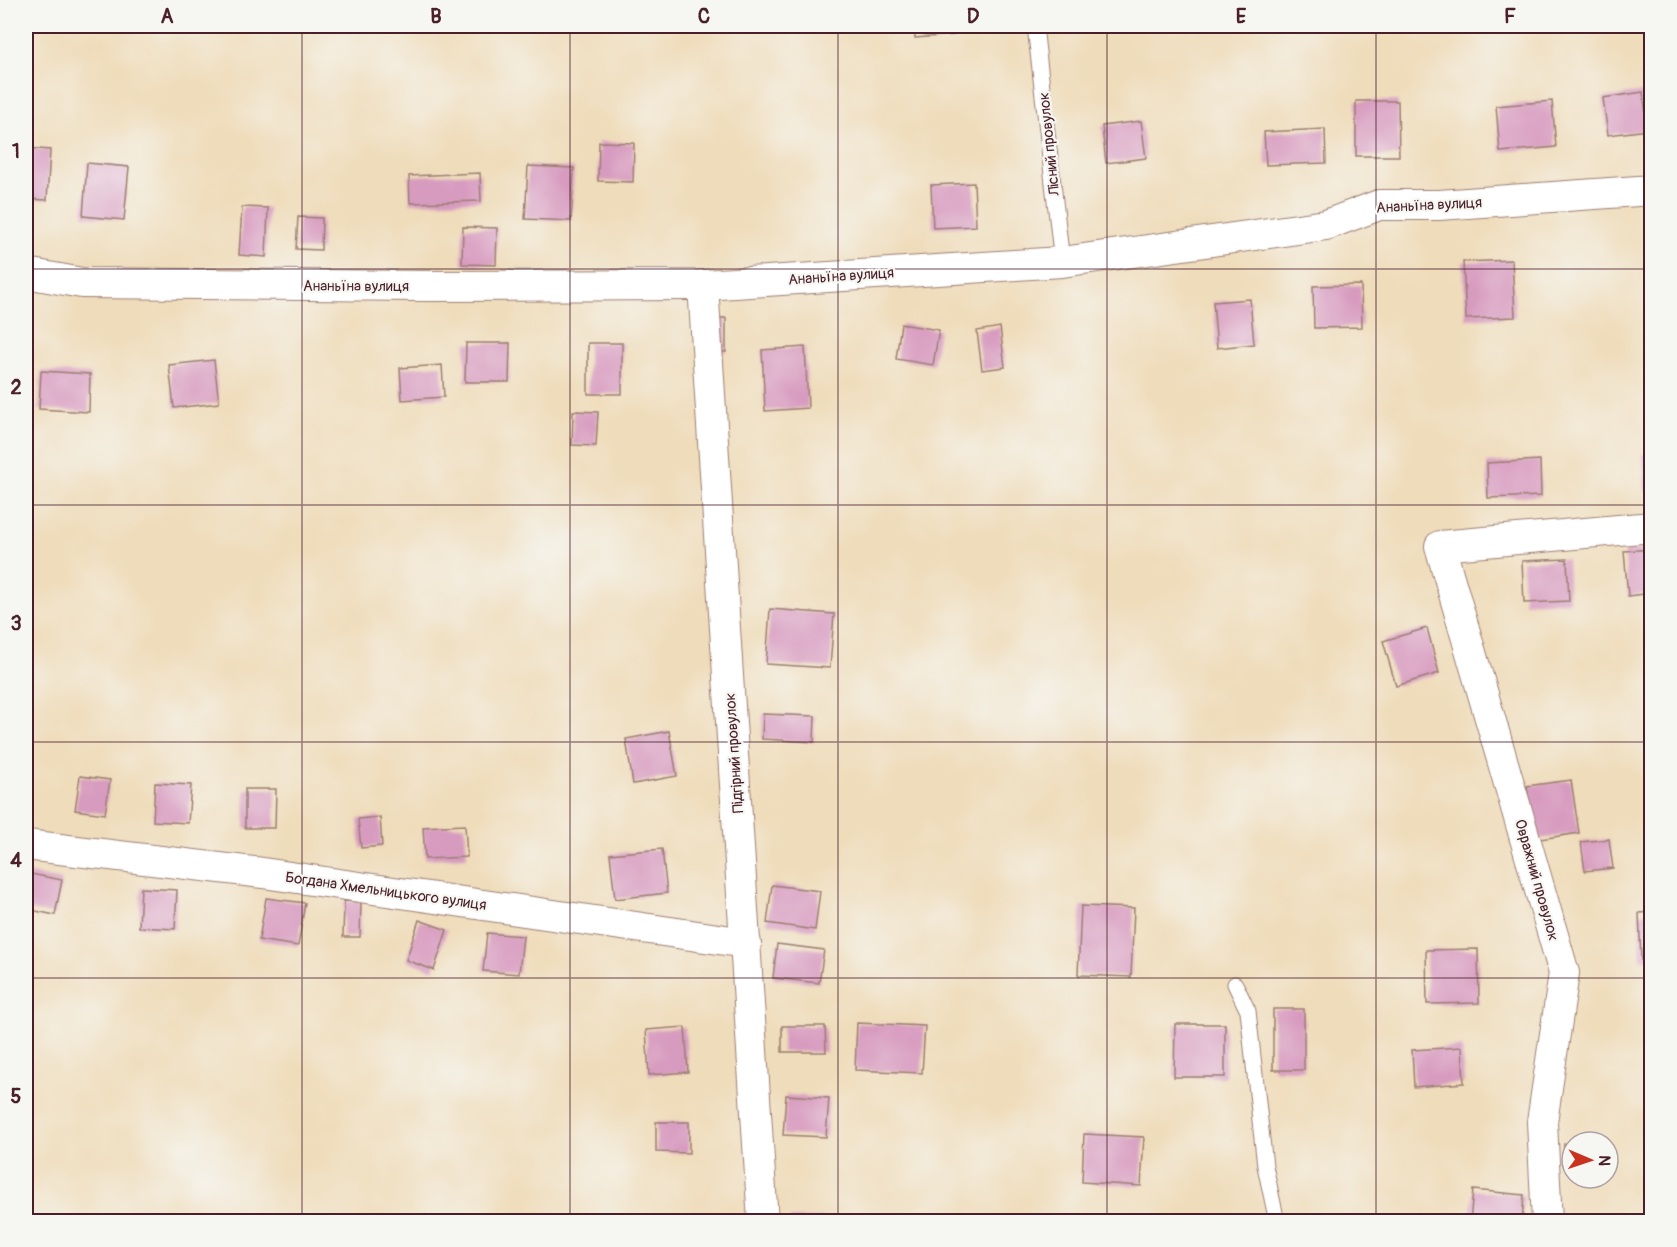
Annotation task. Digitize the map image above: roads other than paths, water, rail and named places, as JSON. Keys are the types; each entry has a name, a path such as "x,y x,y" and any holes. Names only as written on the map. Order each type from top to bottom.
{"street":[{"name":"Ананьїна вулиця","path":"26,273 82,283 421,286 703,285 1062,262 1326,225 1379,205 1439,205 1652,190"},
{"name":"Підгірний провулок","path":"703,285 763,1221"},
{"name":"Овражний провулок","path":"1547,1221 1542,1122 1564,973 1440,546 1652,527"},
{"name":"Богдана Хмельницького вулиця","path":"26,845 263,873 746,943"}],"lane":[{"name":"Лісний провулок","path":"1035,26 1062,262"},
{"path":"1234,984 1248,1011 1265,1166 1277,1221"}]}
